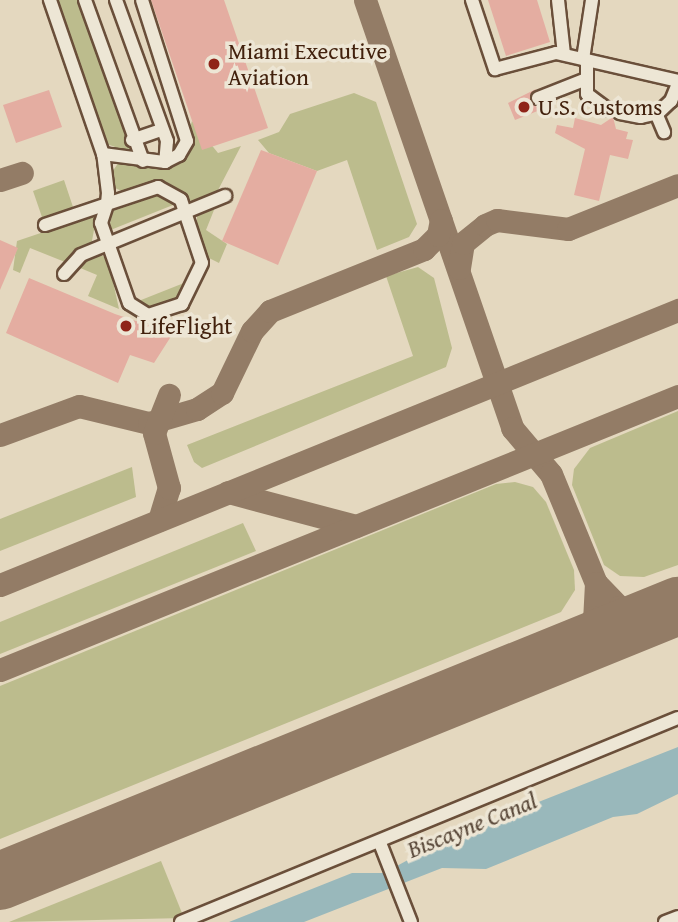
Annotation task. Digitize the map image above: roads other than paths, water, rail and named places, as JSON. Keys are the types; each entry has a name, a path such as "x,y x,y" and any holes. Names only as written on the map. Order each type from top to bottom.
{"street":[{"path":"45,225 107,204 166,188 178,194 202,263 187,298 168,312 148,315 135,309 107,244 101,223 107,204 103,154 50,0"},
{"path":"85,0 132,140 143,161"},
{"path":"116,0 168,146 165,162"},
{"path":"103,154 165,162 184,149 186,126 142,0"},
{"path":"472,0 495,69 544,54 577,57 678,83 671,101 656,113 614,111 591,100 584,80 577,57 558,0"},
{"path":"577,57 592,0"},
{"path":"538,97 584,80"},
{"path":"656,113 664,132"},
{"path":"132,140 161,130"},
{"path":"64,274 73,259 225,196"},
{"path":"181,922 678,718"},
{"path":"380,842 411,922"},
{"path":"665,922 678,917"}],"water":[{"path":"678,747 678,794 637,814 613,817 486,869 442,868 304,922 229,922 352,873 384,873 450,837"}],"place":[{"name":"Miami Executive Aviation","path":"214,64"},
{"name":"U.S. Customs","path":"524,107"},
{"name":"LifeFlight","path":"126,326"}],"water label":[{"name":"Biscayne Canal","path":"472,825"}]}
